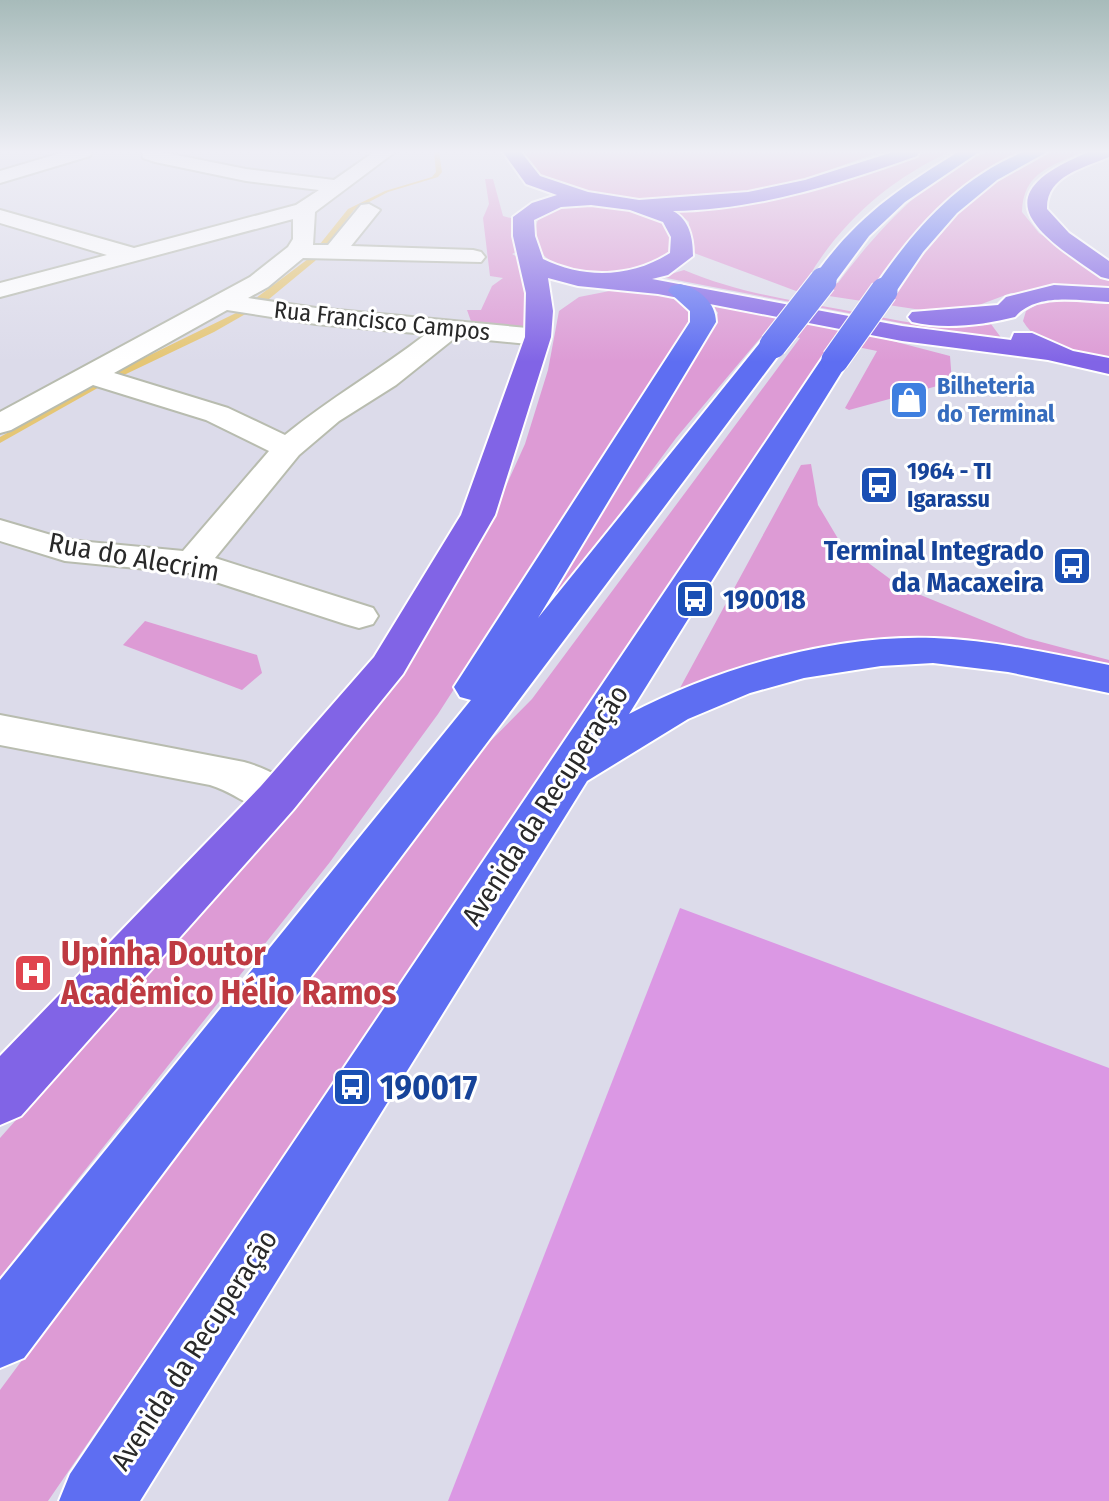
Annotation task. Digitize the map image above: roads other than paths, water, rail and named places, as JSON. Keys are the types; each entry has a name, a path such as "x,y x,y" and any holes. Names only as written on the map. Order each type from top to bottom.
{"highway":[{"path":"0,1334 871,222"},
{"name":"Avenida da Recuperação","path":"97,1501 559,782 835,360 904,260 936,222"},
{"path":"368,864 703,322 703,309 680,273"},
{"path":"559,782 609,746 676,706 732,682 791,666 909,650 945,651 1001,657 1109,679"}],"main road":[{"path":"523,222 522,229 534,263 540,326"},
{"path":"675,222 679,226 684,248 680,273"},
{"path":"1042,222 1109,272"},
{"path":"534,263 567,277 612,280 680,273 705,274 812,300 938,318 1006,312 1015,302 1031,295 1054,292 1109,295"},
{"path":"0,1097 277,798 389,665 478,515 540,326 566,293 660,270 987,348 1049,352 1109,366"},
{"path":"1006,312 1007,323 1017,335 1049,352"}],"street":[{"path":"21,222 130,254"},
{"path":"0,290 256,222"},
{"path":"0,424 87,374 226,302 298,251 304,239 304,222"},
{"path":"334,252 359,222"},
{"path":"298,251 473,257"},
{"name":"Rua Francisco Campos","path":"226,302 305,314 451,328 540,326"},
{"path":"192,563 288,448 328,415 386,379 451,328"},
{"path":"87,374 217,414 288,448"},
{"name":"Rua do Alecrim","path":"0,530 65,550 192,563 359,616"},
{"path":"0,730 210,769 244,778 277,798"}],"place":[{"name":"Bilheteria do Terminal","path":"909,400"},
{"name":"1964 - TI Igarassu","path":"879,485"},
{"name":"Terminal Integrado da Macaxeira","path":"1072,566"},
{"name":"190018","path":"695,599"},
{"name":"Upinha Doutor Acadêmico Hélio Ramos","path":"33,973"},
{"name":"190017","path":"352,1087"}]}
